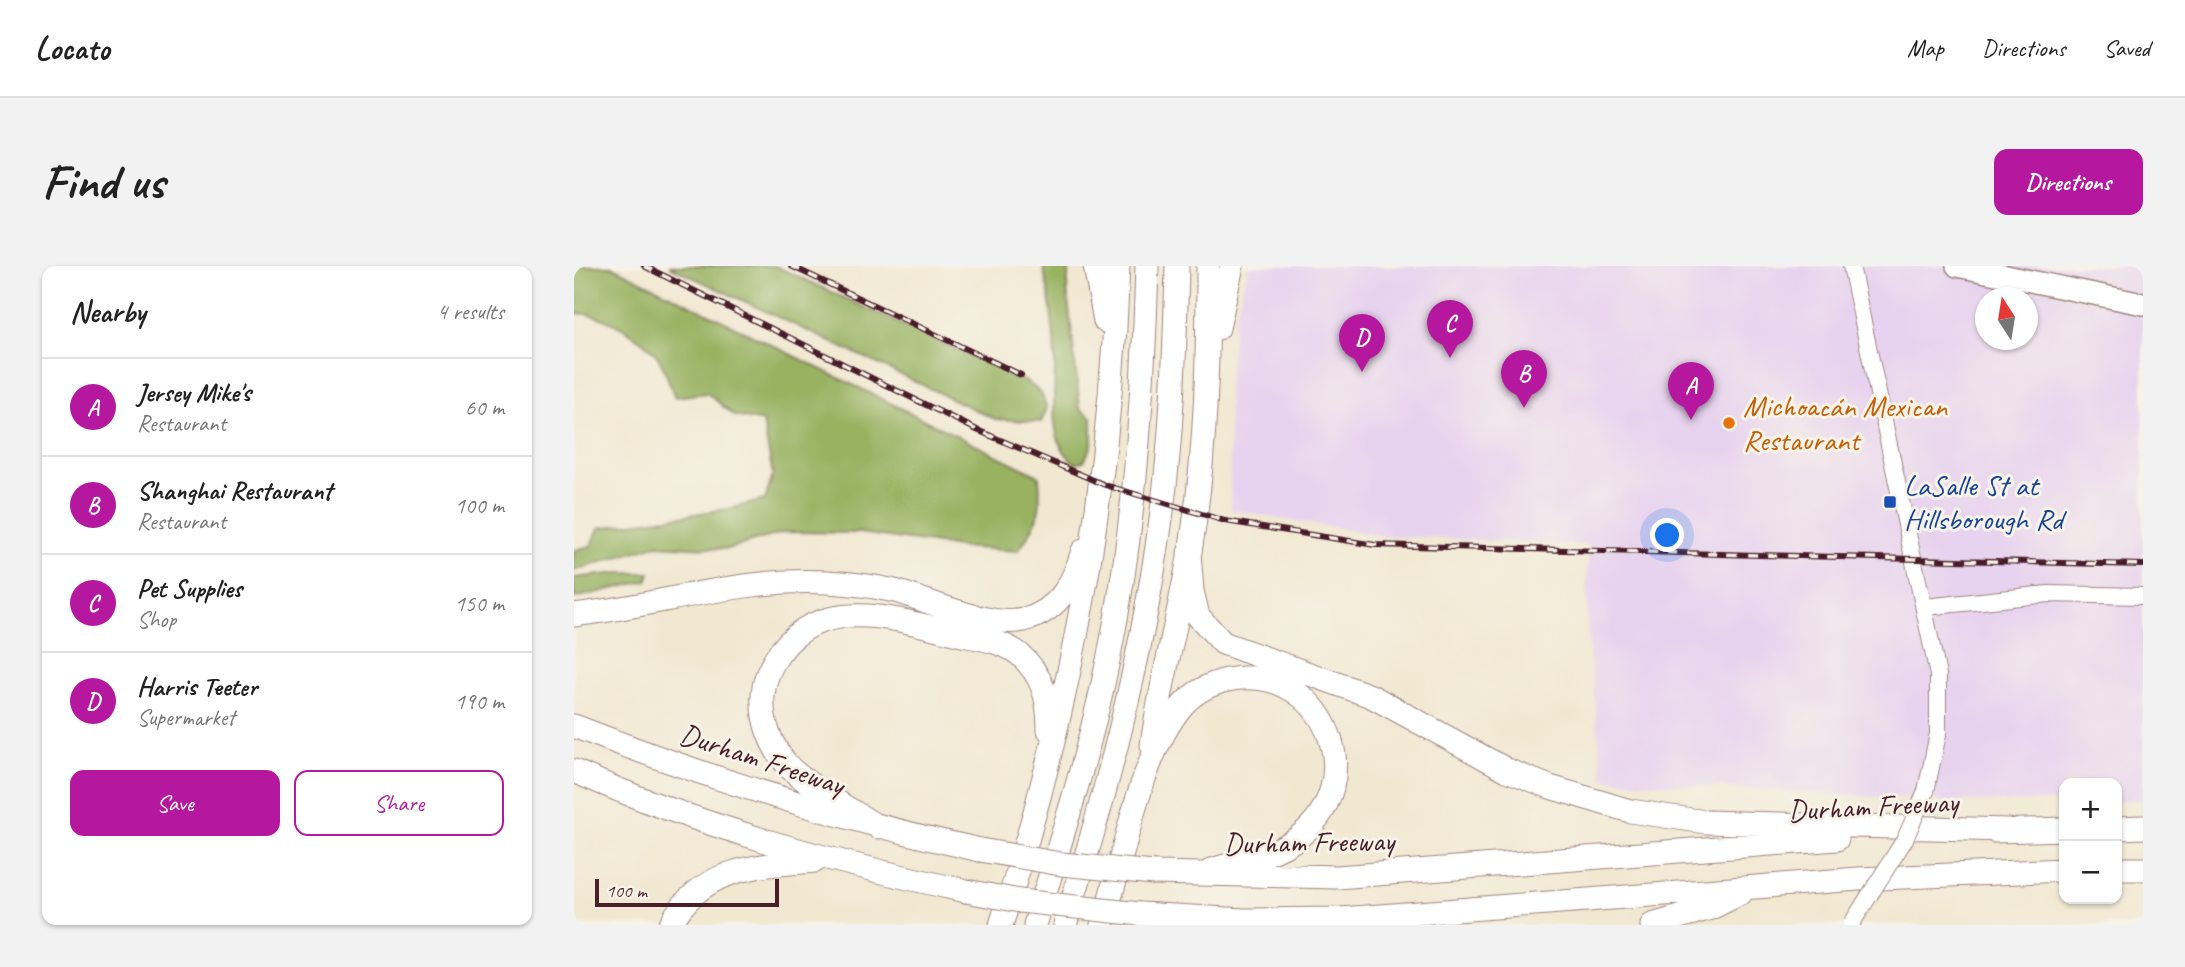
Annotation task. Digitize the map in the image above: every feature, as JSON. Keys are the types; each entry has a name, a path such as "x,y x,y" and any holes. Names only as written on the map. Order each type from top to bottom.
{"highway":[{"path":"1095,266 1102,300 1110,380"},
{"path":"1001,925 1048,768 1086,593 1110,380 1118,266"},
{"path":"1035,925 1072,807 1113,635 1137,456 1147,266"},
{"path":"1065,925 1098,822 1123,726 1160,527 1174,362 1177,266"},
{"path":"1208,266 1208,375"},
{"path":"1102,925 1148,769 1189,553 1208,375 1231,266"},
{"path":"574,615 749,585 826,581 891,590 996,621 1026,619 1051,608 1069,586 1098,499"},
{"path":"1189,553 1198,616 1223,643 1371,696 1497,765 1550,787 1630,811 1706,822 2008,831"},
{"path":"878,827 796,773 782,757 766,728 763,698 771,667 795,636 820,622 855,615 882,617 997,643 1016,652 1034,670 1045,689 1049,715 1048,768"},
{"path":"1148,769 1158,745 1181,708 1196,694 1222,681 1254,677 1286,686 1311,705 1328,730 1335,759 1334,779 1327,801 1315,822 1284,847 1192,875"},
{"name":"Durham Freeway","path":"574,726 722,782 878,827 980,850 1061,864 1154,873 1337,877 1740,846 2059,829"},
{"path":"574,771 694,819 828,860 966,891 1032,902 1197,918 1341,919 1754,887 2059,870"},
{"path":"2122,828 2143,827"},
{"path":"670,925 693,892 720,877 781,864 828,860"},
{"path":"2122,869 2143,869"},
{"path":"1652,925 1711,908 1754,887"},
{"path":"1197,918 1223,925"}],"main road":[{"path":"1957,266 1998,270 2143,304"}],"street":[{"path":"1851,266 1925,607 1940,694 1937,742 1926,791 1905,839 1851,924"},
{"path":"1925,607 2048,594 2143,596"}],"shaded area":[{"path":"1249,266 2143,266 2143,800 2122,801 2122,778 2059,778 2059,801 1959,802 1603,780 1587,628 1588,545 1382,536 1231,510 1228,383 1235,317"}],"green space":[{"path":"574,266 611,266 1039,476 1039,508 1031,532 1018,551 959,547 860,533 785,532 727,549 656,545 574,571 574,550 591,546 599,528 728,509 765,500 773,475 763,422 735,416 707,393 675,397 660,360 641,341 619,326 595,316 574,314"},
{"path":"669,266 775,266 1027,382 1041,393 1047,408 1041,422 995,419"},
{"path":"1043,266 1069,266 1067,289 1080,409 1092,417 1092,445 1084,461 1075,463 1059,442 1056,429 1054,336"},
{"path":"618,573 650,573 647,581 574,598 574,578"}],"railway":[{"path":"644,266 977,430 1105,485 1225,521 1375,545 2143,565"},
{"path":"791,266 1021,375"}],"place":[{"name":"Pet Supplies","path":"1450,358"},
{"name":"Harris Teeter","path":"1362,372"},
{"name":"Shanghai Restaurant","path":"1524,408"},
{"name":"Jersey Mike's","path":"1691,420"},
{"name":"Michoacán Mexican Restaurant","path":"1729,423"},
{"name":"LaSalle St at Hillsborough Rd","path":"1890,502"}]}
